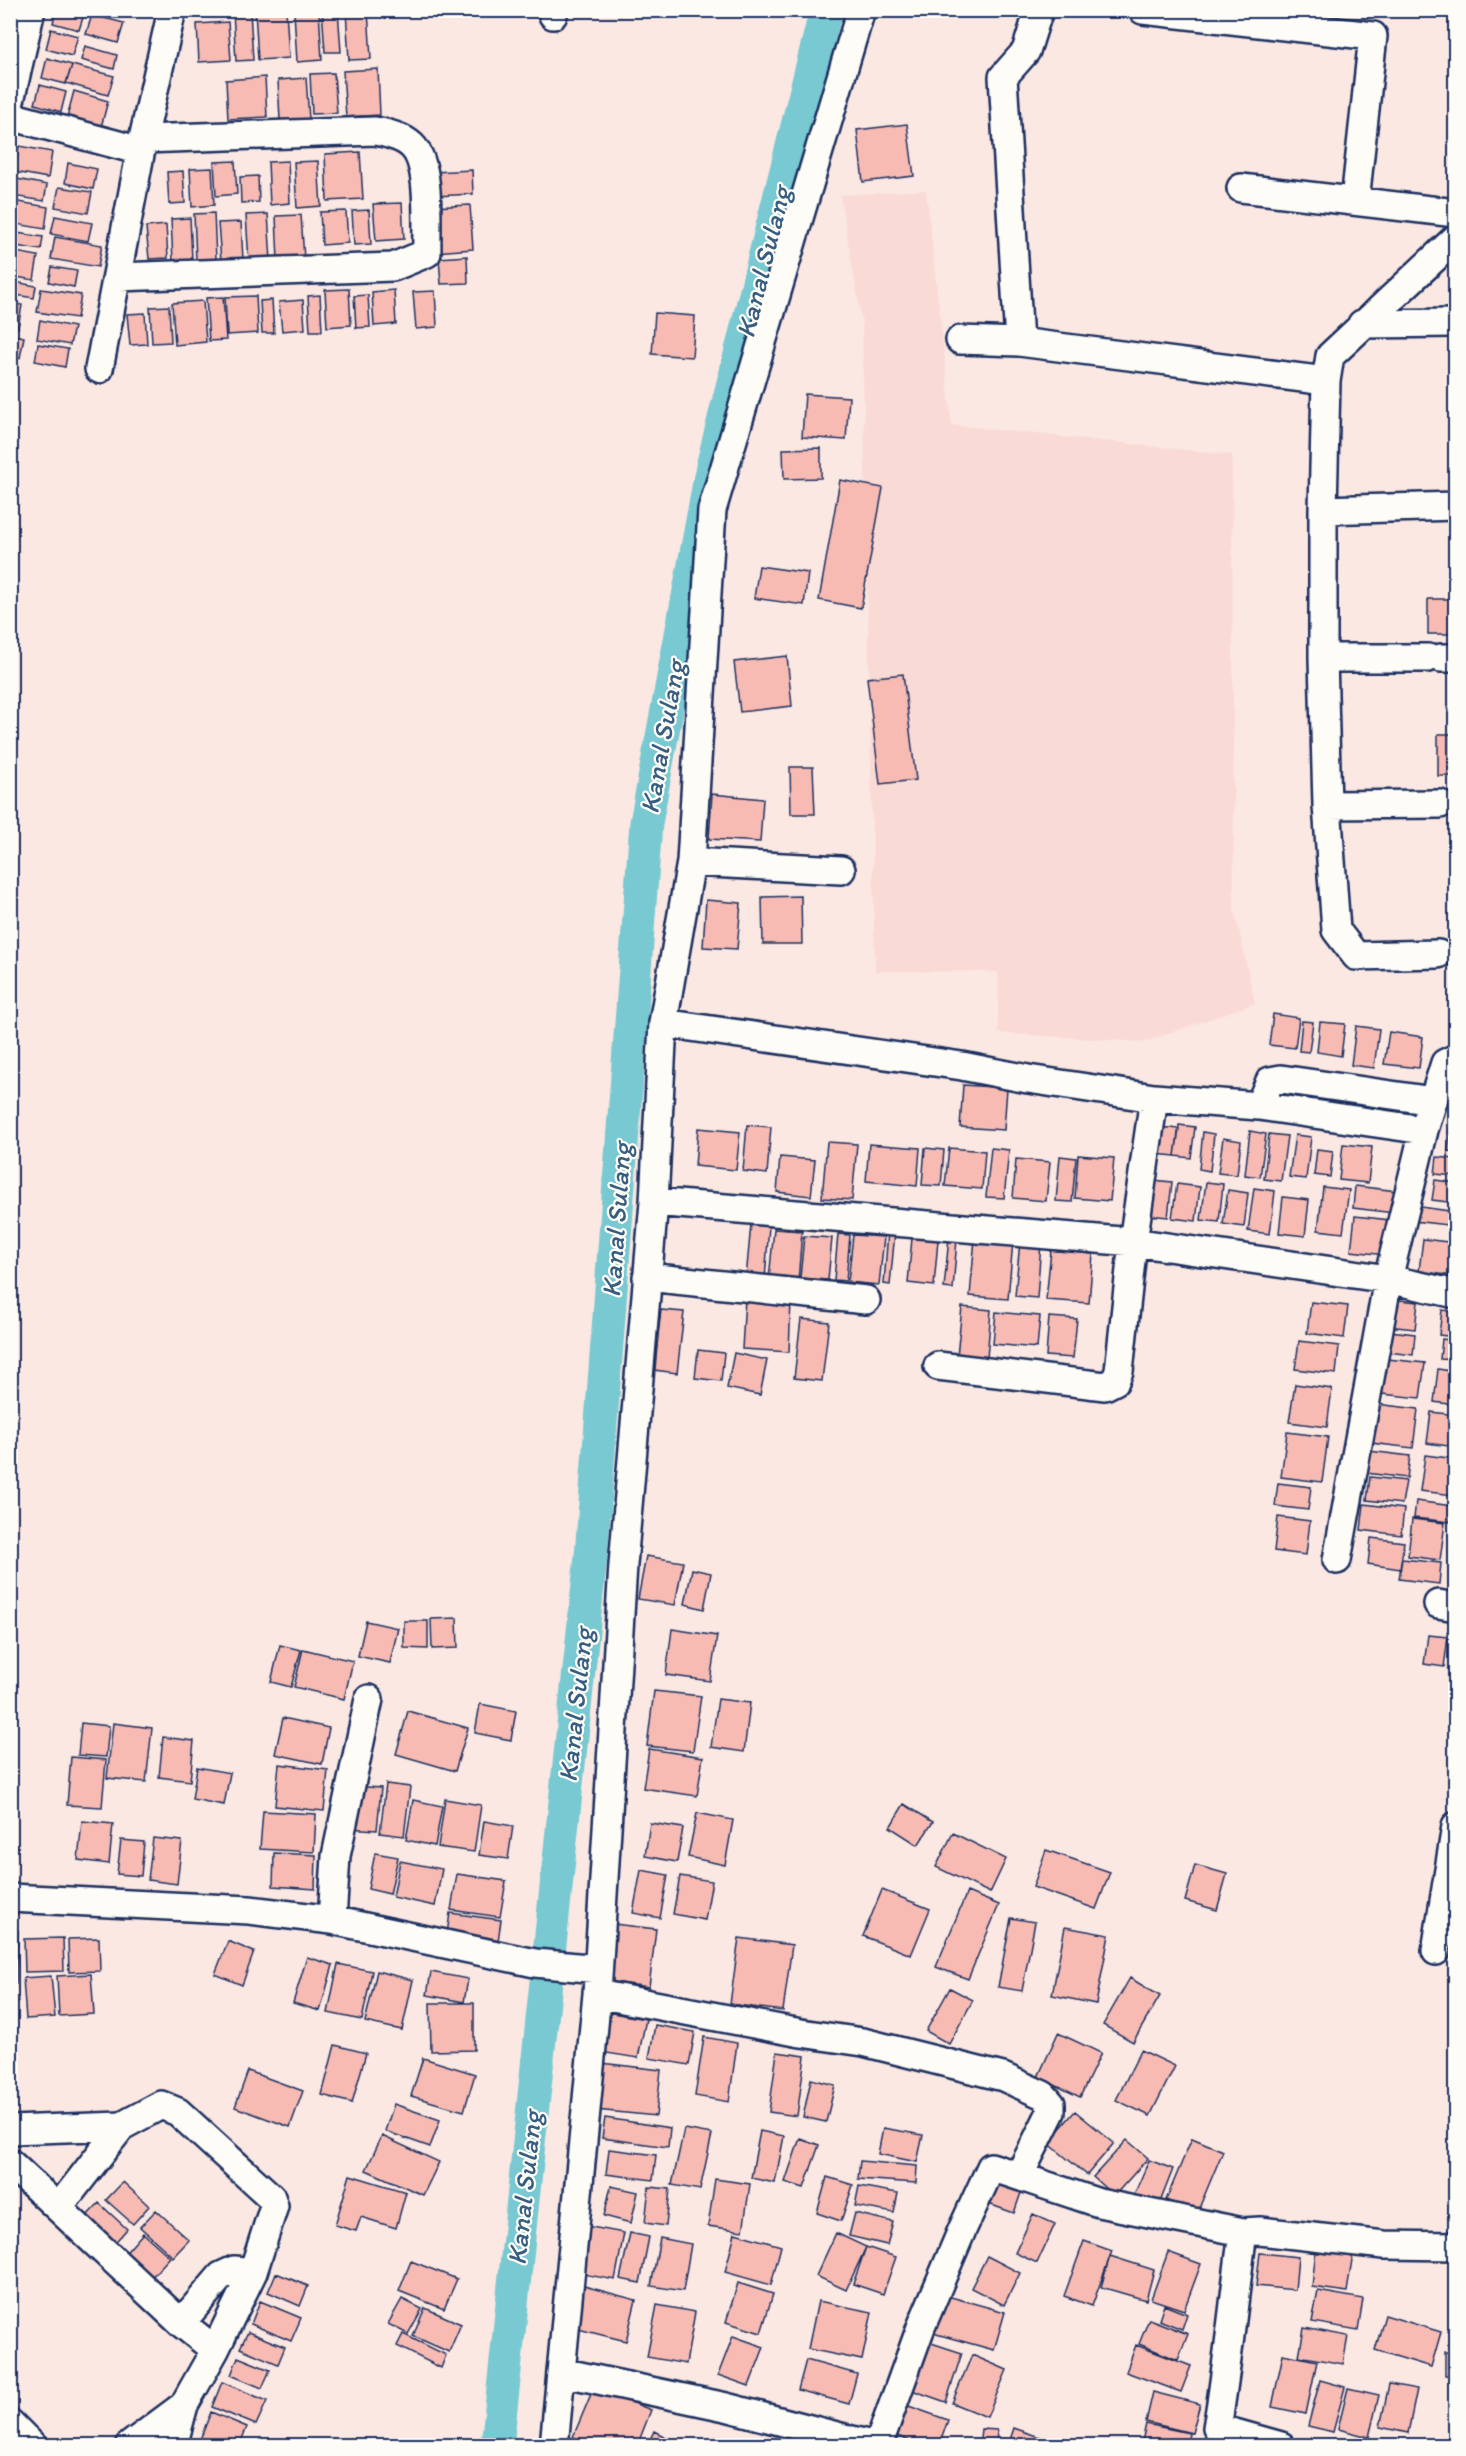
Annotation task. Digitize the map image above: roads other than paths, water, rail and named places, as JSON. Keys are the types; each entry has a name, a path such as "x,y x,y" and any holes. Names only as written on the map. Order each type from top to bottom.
{"street":[{"path":"10,101 31,10"},
{"path":"99,369 142,145 172,10"},
{"path":"554,2445 654,1202 663,1023 691,862 712,510 861,10"},
{"path":"1019,342 1004,77 1026,51 1039,10"},
{"path":"1143,10 1373,36 1355,201"},
{"path":"10,116 142,145 375,131 386,133 414,147 425,175 427,253 393,267 117,277"},
{"path":"1241,188 1455,213"},
{"path":"1438,954 1356,956 1336,930 1328,805 1323,658 1326,381 1330,356 1455,237"},
{"path":"1362,324 1455,323"},
{"path":"960,340 1019,342 1326,381"},
{"path":"1323,510 1455,506"},
{"path":"1323,658 1442,658"},
{"path":"1328,805 1440,804"},
{"path":"691,862 841,870"},
{"path":"663,1023 962,1066 1028,1079 1154,1098 1259,1106 1424,1130"},
{"path":"1337,1560 1388,1279 1424,1130 1445,1063 1455,1058"},
{"path":"1259,1106 1270,1081 1281,1079 1433,1101"},
{"path":"938,1366 1105,1386 1115,1381 1119,1371 1133,1242 1154,1098"},
{"path":"654,1202 1133,1242 1388,1279 1455,1294"},
{"path":"647,1277 866,1300"},
{"path":"332,1920 336,1856 369,1699"},
{"path":"1436,1951 1455,1826"},
{"path":"10,1898 249,1910 332,1920 535,1963 801,2033 863,2042 1003,2077 1032,2089 1048,2099 1051,2104 1051,2112 1019,2176"},
{"path":"59,2207 122,2126 161,2105 178,2112 271,2197 274,2206 253,2272 215,2350 184,2405 173,2445"},
{"path":"10,2130 122,2126"},
{"path":"10,2163 181,2323 215,2350"},
{"path":"561,2372 726,2407 876,2445 921,2327 988,2170 995,2167 1100,2203 1243,2232 1260,2231 1384,2245 1455,2246"},
{"path":"1243,2232 1229,2337 1227,2371 1214,2437 1281,2445"},
{"path":"181,2323 221,2276 234,2270 253,2272"},
{"path":"129,2445 184,2405"},
{"path":"10,2423 33,2445"}],"waterway":[{"name":"Kanal Sulang","path":"497,2446 591,1556 646,823 712,467 826,10"}]}
